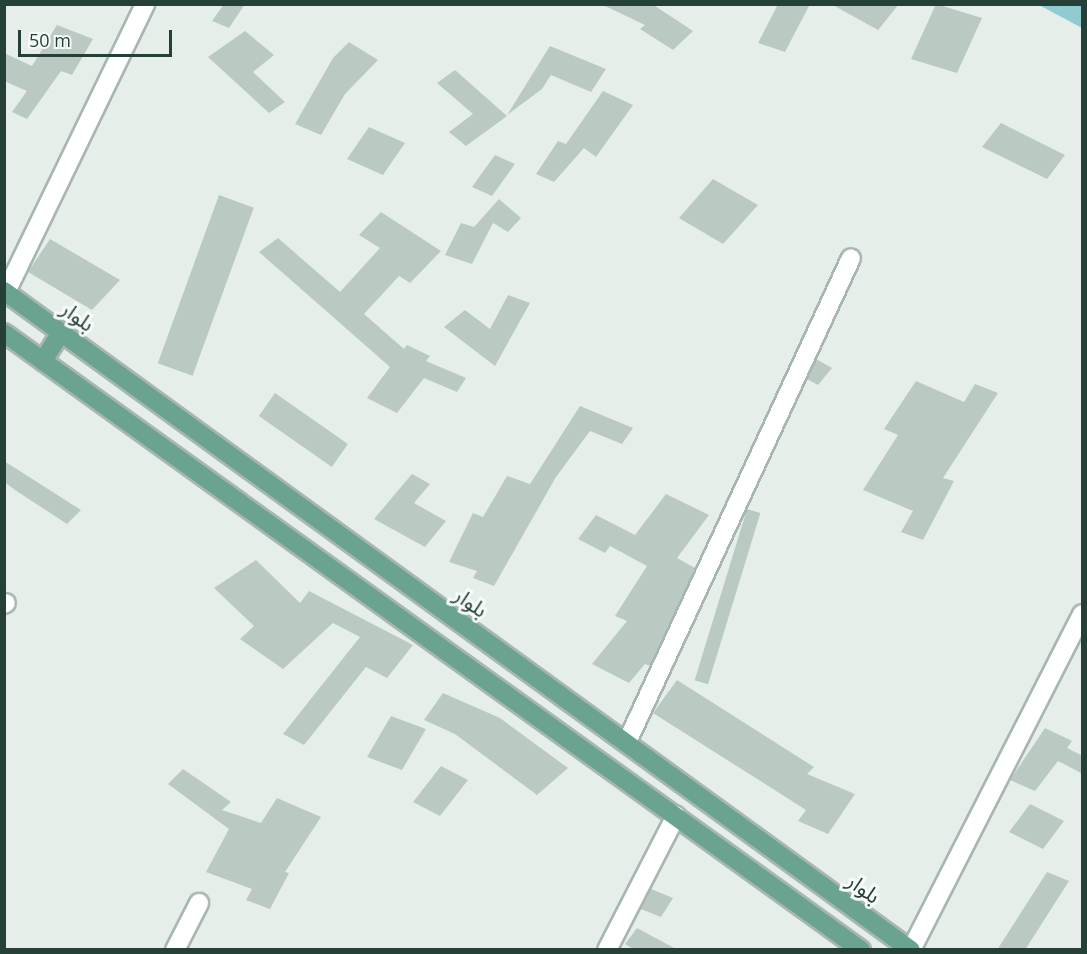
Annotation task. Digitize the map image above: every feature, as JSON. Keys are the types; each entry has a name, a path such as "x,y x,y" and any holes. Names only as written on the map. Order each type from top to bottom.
{"main road":[{"name":"بلوار","path":"5,292 911,950"},
{"path":"44,361 62,332"},
{"path":"4,333 861,950"}],"street":[{"path":"5,292 145,4"},
{"path":"627,742 851,258"},
{"path":"911,950 1083,614"},
{"path":"607,950 676,816"},
{"path":"176,950 200,903"}],"water":[{"path":"1039,5 1082,5 1082,28"}],"building":[{"path":"224,4 245,4 229,28 212,21"},
{"path":"601,4 652,4 693,31 673,50 640,29 645,25"},
{"path":"778,4 810,4 785,52 758,43"},
{"path":"831,4 899,4 878,30"},
{"path":"936,4 982,18 957,73 911,59"},
{"path":"57,25 93,39 72,75 61,71 27,119 12,112 27,91 4,81 4,53 32,66"},
{"path":"245,31 274,55 253,72 285,102 269,113 208,57"},
{"path":"349,42 378,60 345,94 321,135 295,124 333,58"},
{"path":"550,46 606,69 591,92 551,75 542,89 507,115"},
{"path":"455,70 507,116 466,146 449,132 473,114 437,83"},
{"path":"603,91 633,105 596,157 584,148 554,182 536,174 558,141 566,144"},
{"path":"1001,123 1065,155 1047,179 982,147"},
{"path":"369,127 405,143 383,175 347,159"},
{"path":"495,155 515,164 492,196 472,187"},
{"path":"713,179 758,205 723,244 679,218"},
{"path":"219,195 254,208 193,376 158,363"},
{"path":"499,199 521,218 508,232 493,223 472,264 445,255 461,223 474,227"},
{"path":"381,212 441,251 410,283 399,276 364,314 404,349 407,345 430,356 426,361 466,378 457,392 424,378 397,413 367,398 390,367 259,252 278,238 340,292 380,248 359,235"},
{"path":"50,239 120,280 92,310 28,272"},
{"path":"508,295 530,303 495,366 444,327 465,310 490,329"},
{"path":"816,359 832,368 818,385 807,379"},
{"path":"916,381 964,402 975,384 998,393 943,478 954,481 923,540 901,532 913,511 863,490 898,435 884,429"},
{"path":"275,393 348,444 332,467 259,416"},
{"path":"580,406 633,428 622,444 590,431 556,477 494,586 473,578 477,571 449,562 473,513 483,517 507,476 530,484"},
{"path":"4,461 81,510 67,524 4,482"},
{"path":"412,474 430,484 414,503 446,521 425,547 374,519"},
{"path":"666,494 709,515 677,558 695,568 650,666 645,664 629,683 592,664 627,621 615,616 647,566 610,546 605,553 578,539 596,515 635,535"},
{"path":"747,509 760,513 708,684 695,680"},
{"path":"256,560 300,603 309,591 413,645 387,678 366,667 304,745 283,734 360,637 333,623 283,669 240,639 254,626 214,588"},
{"path":"677,680 814,767 807,774 855,794 828,834 798,821 806,810 653,713"},
{"path":"443,693 500,718 568,768 537,795 455,734 424,720"},
{"path":"391,716 426,729 402,770 367,757"},
{"path":"1045,728 1072,741 1067,748 1083,756 1083,774 1058,761 1035,791 1010,780"},
{"path":"441,766 468,780 440,816 413,802"},
{"path":"183,769 231,802 222,810 261,823 277,798 321,817 285,872 289,873 270,909 246,900 252,889 206,872 229,829 168,784"},
{"path":"1030,804 1064,821 1043,849 1009,832"},
{"path":"1047,872 1069,881 1025,950 997,950"},
{"path":"651,889 673,898 661,917 641,909"},
{"path":"637,928 678,950 635,950 625,944"}]}
